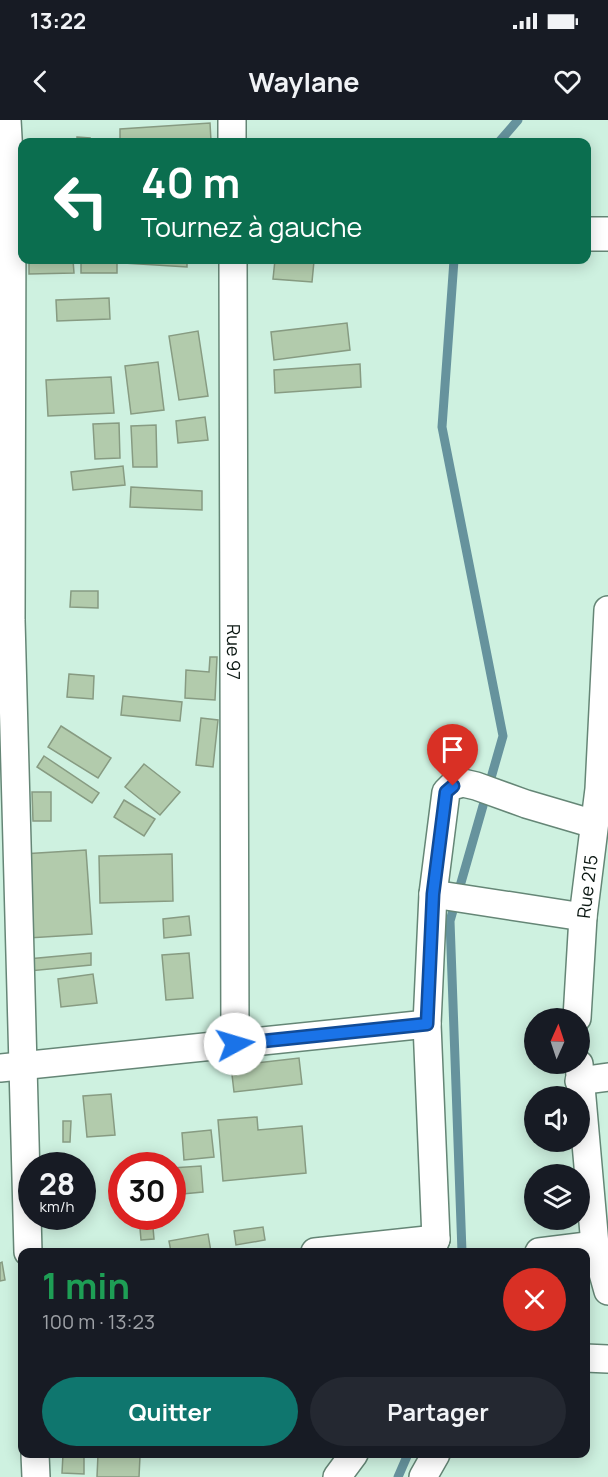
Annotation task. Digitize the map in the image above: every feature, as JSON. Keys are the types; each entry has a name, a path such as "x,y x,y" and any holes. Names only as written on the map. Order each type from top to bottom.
{"main road":[{"path":"591,234 608,234"}],"street":[{"path":"7,120 11,208 12,1066 28,1248"},
{"path":"232,120 232,138"},
{"name":"Rue 97","path":"233,264 235,1044"},
{"name":"Rue 215","path":"578,1008 583,917 594,824 603,789 608,610"},
{"path":"394,1248 434,1246 427,1024 450,897 446,792 462,783 476,786 526,804 594,824"},
{"path":"450,897 583,917"},
{"path":"12,1066 427,1024"},
{"path":"579,1074 595,1245 608,1291"},
{"path":"590,1074 608,1077"},
{"path":"571,1248 595,1245"},
{"path":"590,1358 608,1359"},
{"path":"35,1458 36,1477"},
{"path":"337,1477 351,1458"},
{"path":"423,1477 434,1458"}],"building":[{"path":"210,123 211,138 120,138 120,129"},
{"path":"29,264 73,264 74,273 29,274"},
{"path":"81,264 117,264 117,273 81,273"},
{"path":"140,264 187,264 187,267"},
{"path":"275,264 314,264 312,282 273,279"},
{"path":"109,298 110,319 57,321 56,300"},
{"path":"347,323 350,350 274,360 271,332"},
{"path":"198,331 208,396 179,400 169,336"},
{"path":"158,362 164,410 131,414 125,366"},
{"path":"360,364 361,387 275,393 274,370"},
{"path":"111,377 114,413 48,416 46,380"},
{"path":"205,417 208,440 178,443 176,421"},
{"path":"119,423 120,458 95,459 93,424"},
{"path":"156,425 157,467 133,467 131,426"},
{"path":"123,466 125,485 73,490 71,472"},
{"path":"131,487 202,491 202,510 130,507"},
{"path":"71,591 98,591 98,608 70,607"},
{"path":"210,657 217,657 215,700 185,698 186,670 209,672"},
{"path":"69,674 94,676 93,699 67,697"},
{"path":"123,696 182,702 180,721 121,715"},
{"path":"201,718 218,720 213,767 196,765"},
{"path":"61,726 111,758 98,778 48,747"},
{"path":"44,756 99,793 92,803 37,767"},
{"path":"144,764 180,792 160,815 125,787"},
{"path":"32,792 51,792 51,821 33,821"},
{"path":"124,800 155,819 144,836 114,817"},
{"path":"86,850 92,934 28,938 22,854"},
{"path":"172,854 173,901 100,903 99,856"},
{"path":"189,916 191,935 164,938 163,919"},
{"path":"91,953 91,965 29,971 28,959"},
{"path":"189,953 193,998 166,1000 162,955"},
{"path":"93,974 97,1003 61,1007 58,979"},
{"path":"299,1058 302,1084 234,1092 231,1066"},
{"path":"111,1094 115,1135 87,1137 83,1096"},
{"path":"257,1117 258,1130 302,1126 306,1173 223,1181 218,1120"},
{"path":"63,1121 71,1121 70,1142 63,1142"},
{"path":"211,1130 214,1157 186,1160 182,1133"},
{"path":"201,1166 203,1192 186,1194 186,1167"},
{"path":"263,1227 265,1240 236,1245 234,1231"},
{"path":"140,1230 153,1230 154,1239 141,1240"},
{"path":"208,1234 210,1248 170,1248 169,1241"},
{"path":"2,1262 5,1280 0,1281 0,1263"},
{"path":"63,1458 84,1458 84,1474 62,1473"},
{"path":"98,1458 140,1458 139,1477 97,1477"}],"waterway":[{"path":"502,138 518,120"},
{"path":"454,264 442,427 503,736 450,921 462,1248"},
{"path":"398,1477 406,1458"}],"route":[{"path":"235,1044 427,1024 433,894 446,792 453,786"}]}
